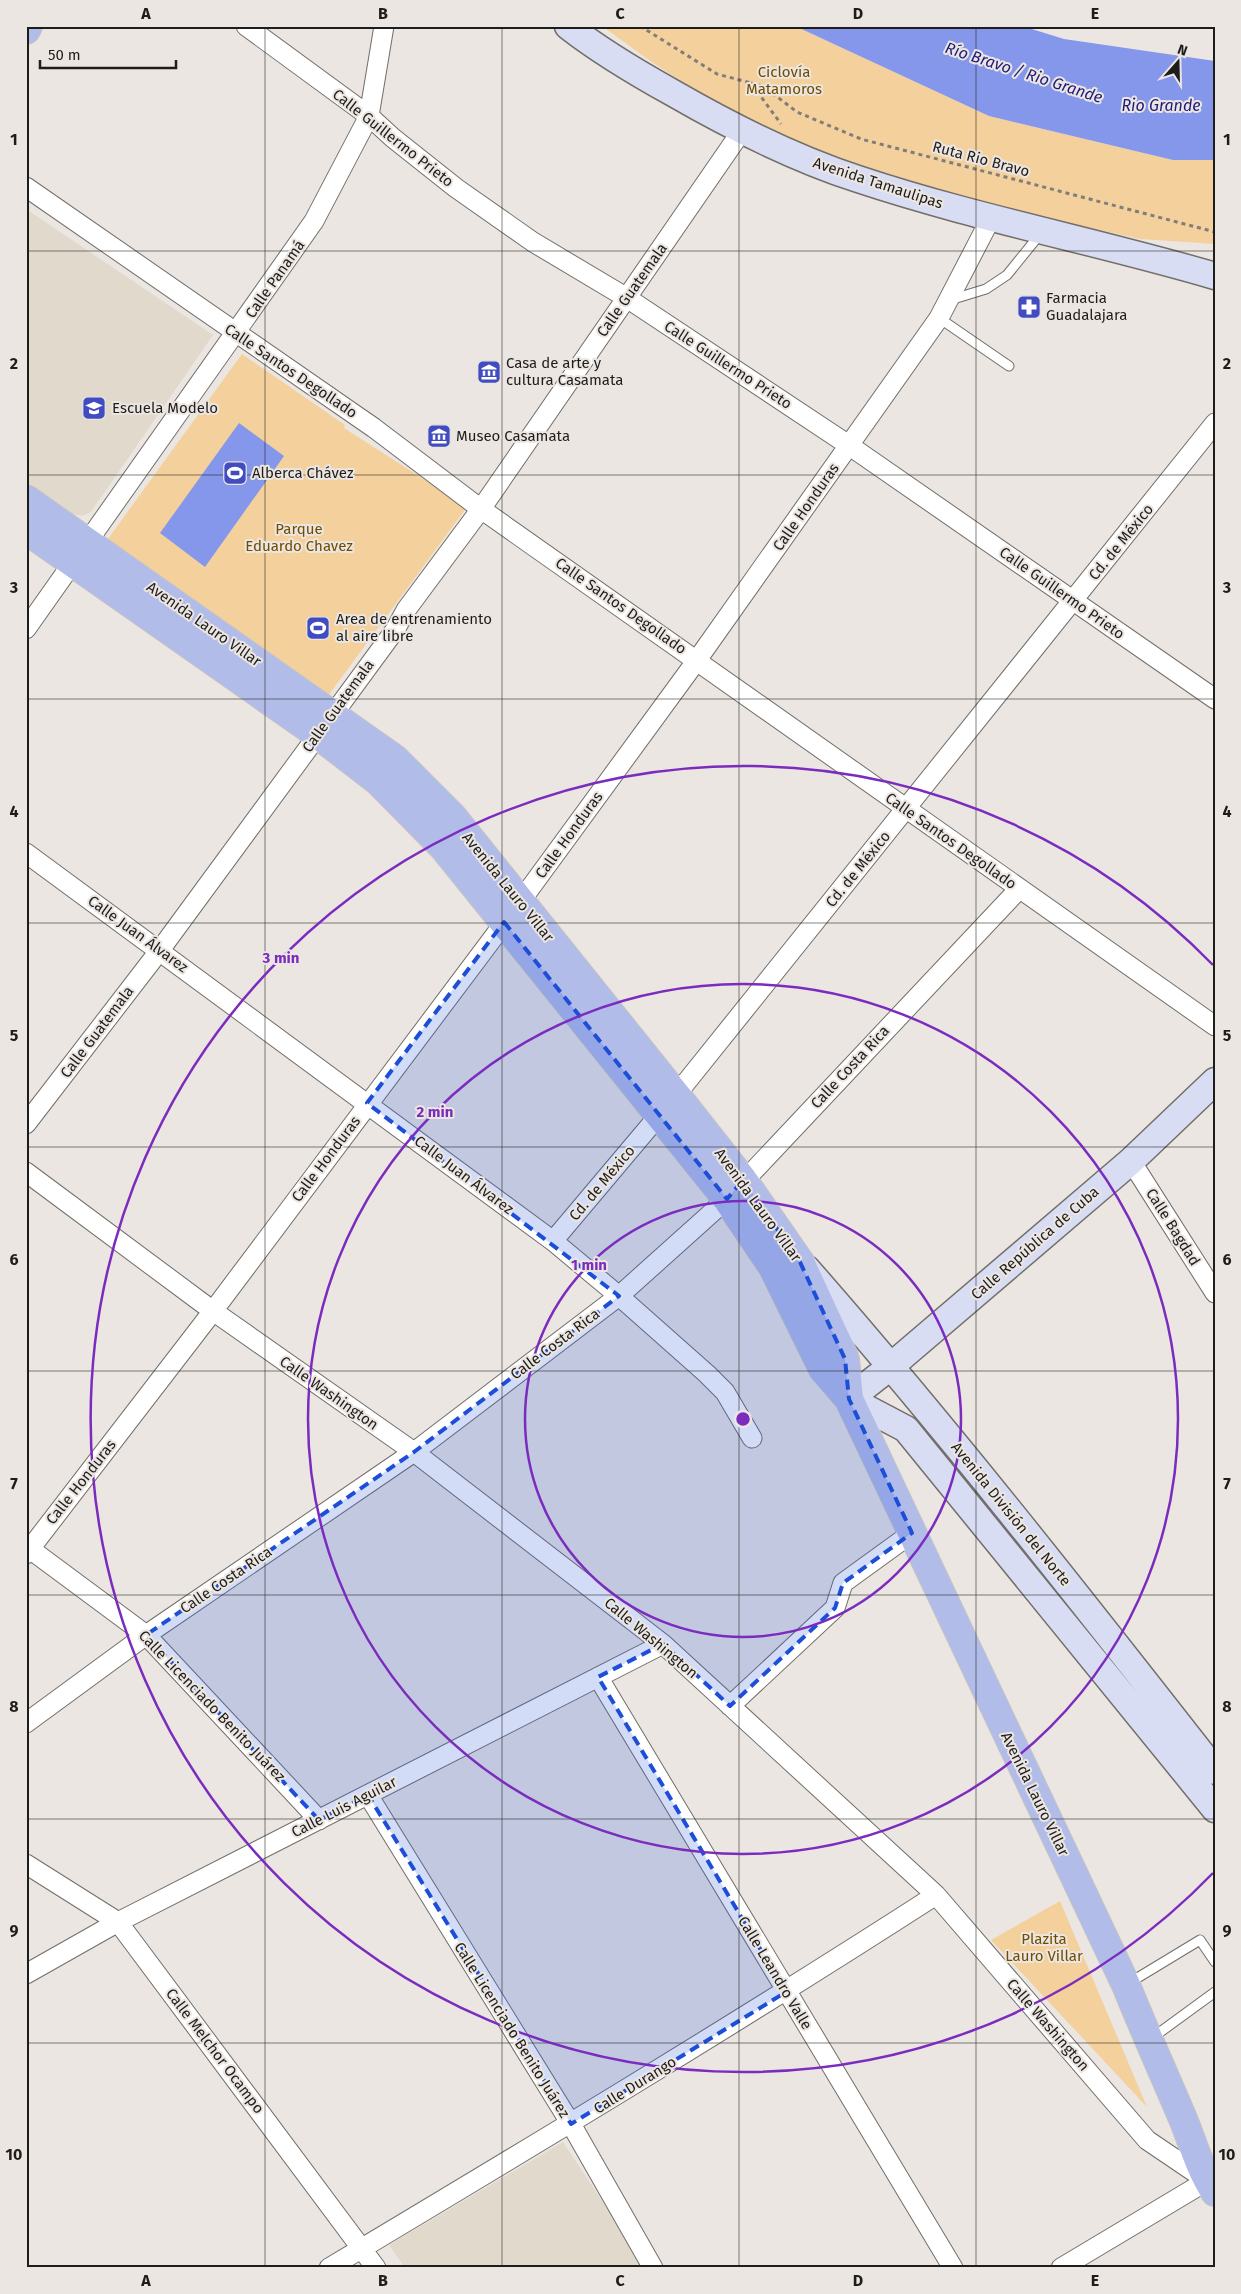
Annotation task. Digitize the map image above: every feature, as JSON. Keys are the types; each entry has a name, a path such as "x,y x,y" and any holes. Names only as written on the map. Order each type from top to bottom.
{"main road":[{"path":"26,30 28,26"},
{"name":"Avenida Tamaulipas","path":"568,26 643,76 741,132 857,179 1215,276"},
{"name":"Avenida Lauro Villar","path":"26,498 81,552 324,724 394,759 452,816 512,912 658,1114 735,1190 800,1262 844,1359 849,1399"},
{"name":"Avenida Lauro Villar","path":"26,530 81,552"},
{"name":"Avenida Lauro Villar","path":"512,912 676,1095 735,1190 823,1369 849,1399 1126,1985 1148,2041 1212,2183"},
{"name":"Calle República de Cuba","path":"849,1399 890,1367 1131,1161 1215,1081"},
{"name":"Avenida División del Norte","path":"800,1262 1045,1554 1215,1771"},
{"name":"Avenida División del Norte","path":"849,1399 906,1429 1215,1809"},
{"path":"1021,1572 1045,1554"}],"street":[{"name":"Calle Guillermo Prieto","path":"246,26 369,116 393,138 456,188 533,242 627,298 850,446 1215,699"},
{"name":"Calle Panamá","path":"26,629 236,335 314,221 369,116 384,26"},
{"name":"Calle Guatemala","path":"26,1124 160,950 324,724 395,630 406,610 480,509 741,132"},
{"name":"Calle Santos Degollado","path":"26,187 236,335 374,428 480,509 1215,1026"},
{"name":"Calle Honduras","path":"28,1549 213,1311 512,912 697,660 939,318 992,216"},
{"name":"Cd. de México","path":"553,1242 658,1114 676,1095 1215,424"},
{"name":"Calle Juan Álvarez","path":"26,853 160,950 553,1242 619,1296 725,1392 752,1438"},
{"name":"Calle Costa Rica","path":"26,1723 146,1635 414,1452 619,1296 735,1190 1018,889"},
{"name":"Calle Bagdad","path":"1131,1161 1215,1293"},
{"name":"Calle Washington","path":"26,1172 213,1311 414,1452 663,1644 936,1895 1147,2140 1212,2183"},
{"path":"730,1706 835,1608 843,1583 912,1533"},
{"name":"Calle Licenciado Benito Juárez","path":"28,1549 146,1635 319,1820"},
{"name":"Calle Luis Aguilar","path":"26,1974 118,1922 663,1644"},
{"name":"Calle Leandro Valle","path":"598,1677 953,2268"},
{"name":"Calle Licenciado Benito Juárez","path":"368,1795 571,2124 653,2268"},
{"name":"Calle Melchor Ocampo","path":"26,1864 118,1922 376,2268"},
{"name":"Calle Durango","path":"329,2268 571,2124 786,1992 936,1895"},
{"path":"1061,2268 1212,2183"}],"lane":[{"path":"950,300 986,289 1007,275 1044,229"},
{"path":"939,318 1009,366"},
{"path":"1126,1985 1200,1940 1212,1950 1215,1962"},
{"path":"1148,2041 1215,1992"}],"path":[{"name":"Ruta Rio Bravo","path":"640,26 717,74 763,86 797,112 861,139 1215,232"},
{"path":"752,83 783,129"}],"highlighted area":[{"path":"504,922 727,1199 743,1180 800,1262 845,1359 849,1399 912,1533 843,1583 835,1608 730,1706 663,1644 598,1677 786,1992 571,2124 368,1795 319,1820 146,1635 414,1452 619,1296 367,1103"}],"shaded area":[{"name":"Escuela Modelo","path":"26,209 213,335 91,512 82,516 72,514 26,482"},
{"path":"563,2142 647,2268 405,2268 389,2245"}],"green space":[{"name":"Ciclovía Matamoros","path":"602,26 795,26 989,116 1173,160 1215,160 1215,244 1140,239 1015,211 869,172 750,125 653,63"},
{"name":"Parque Eduardo Chavez","path":"242,354 345,425 344,428 467,507 325,700 105,543"},
{"name":"Plazita Lauro Villar","path":"1060,1901 1147,2107 991,1940"}],"water":[{"name":"Rio Grande","path":"795,26 1022,26 1064,39 1215,61 1215,160 1173,160 989,116"},
{"path":"239,423 284,456 205,567 160,533"}],"place":[{"name":"Farmacia Guadalajara","path":"1029,307"},
{"name":"Casa de arte y cultura Casamata","path":"489,372"},
{"name":"Escuela Modelo","path":"94,408"},
{"name":"Museo Casamata","path":"439,436"},
{"name":"Alberca Chávez","path":"235,473"},
{"name":"Area de entrenamiento al aire libre","path":"318,628"}],"water label":[{"name":"Río Bravo / Rio Grande","path":"1024,72"}]}
